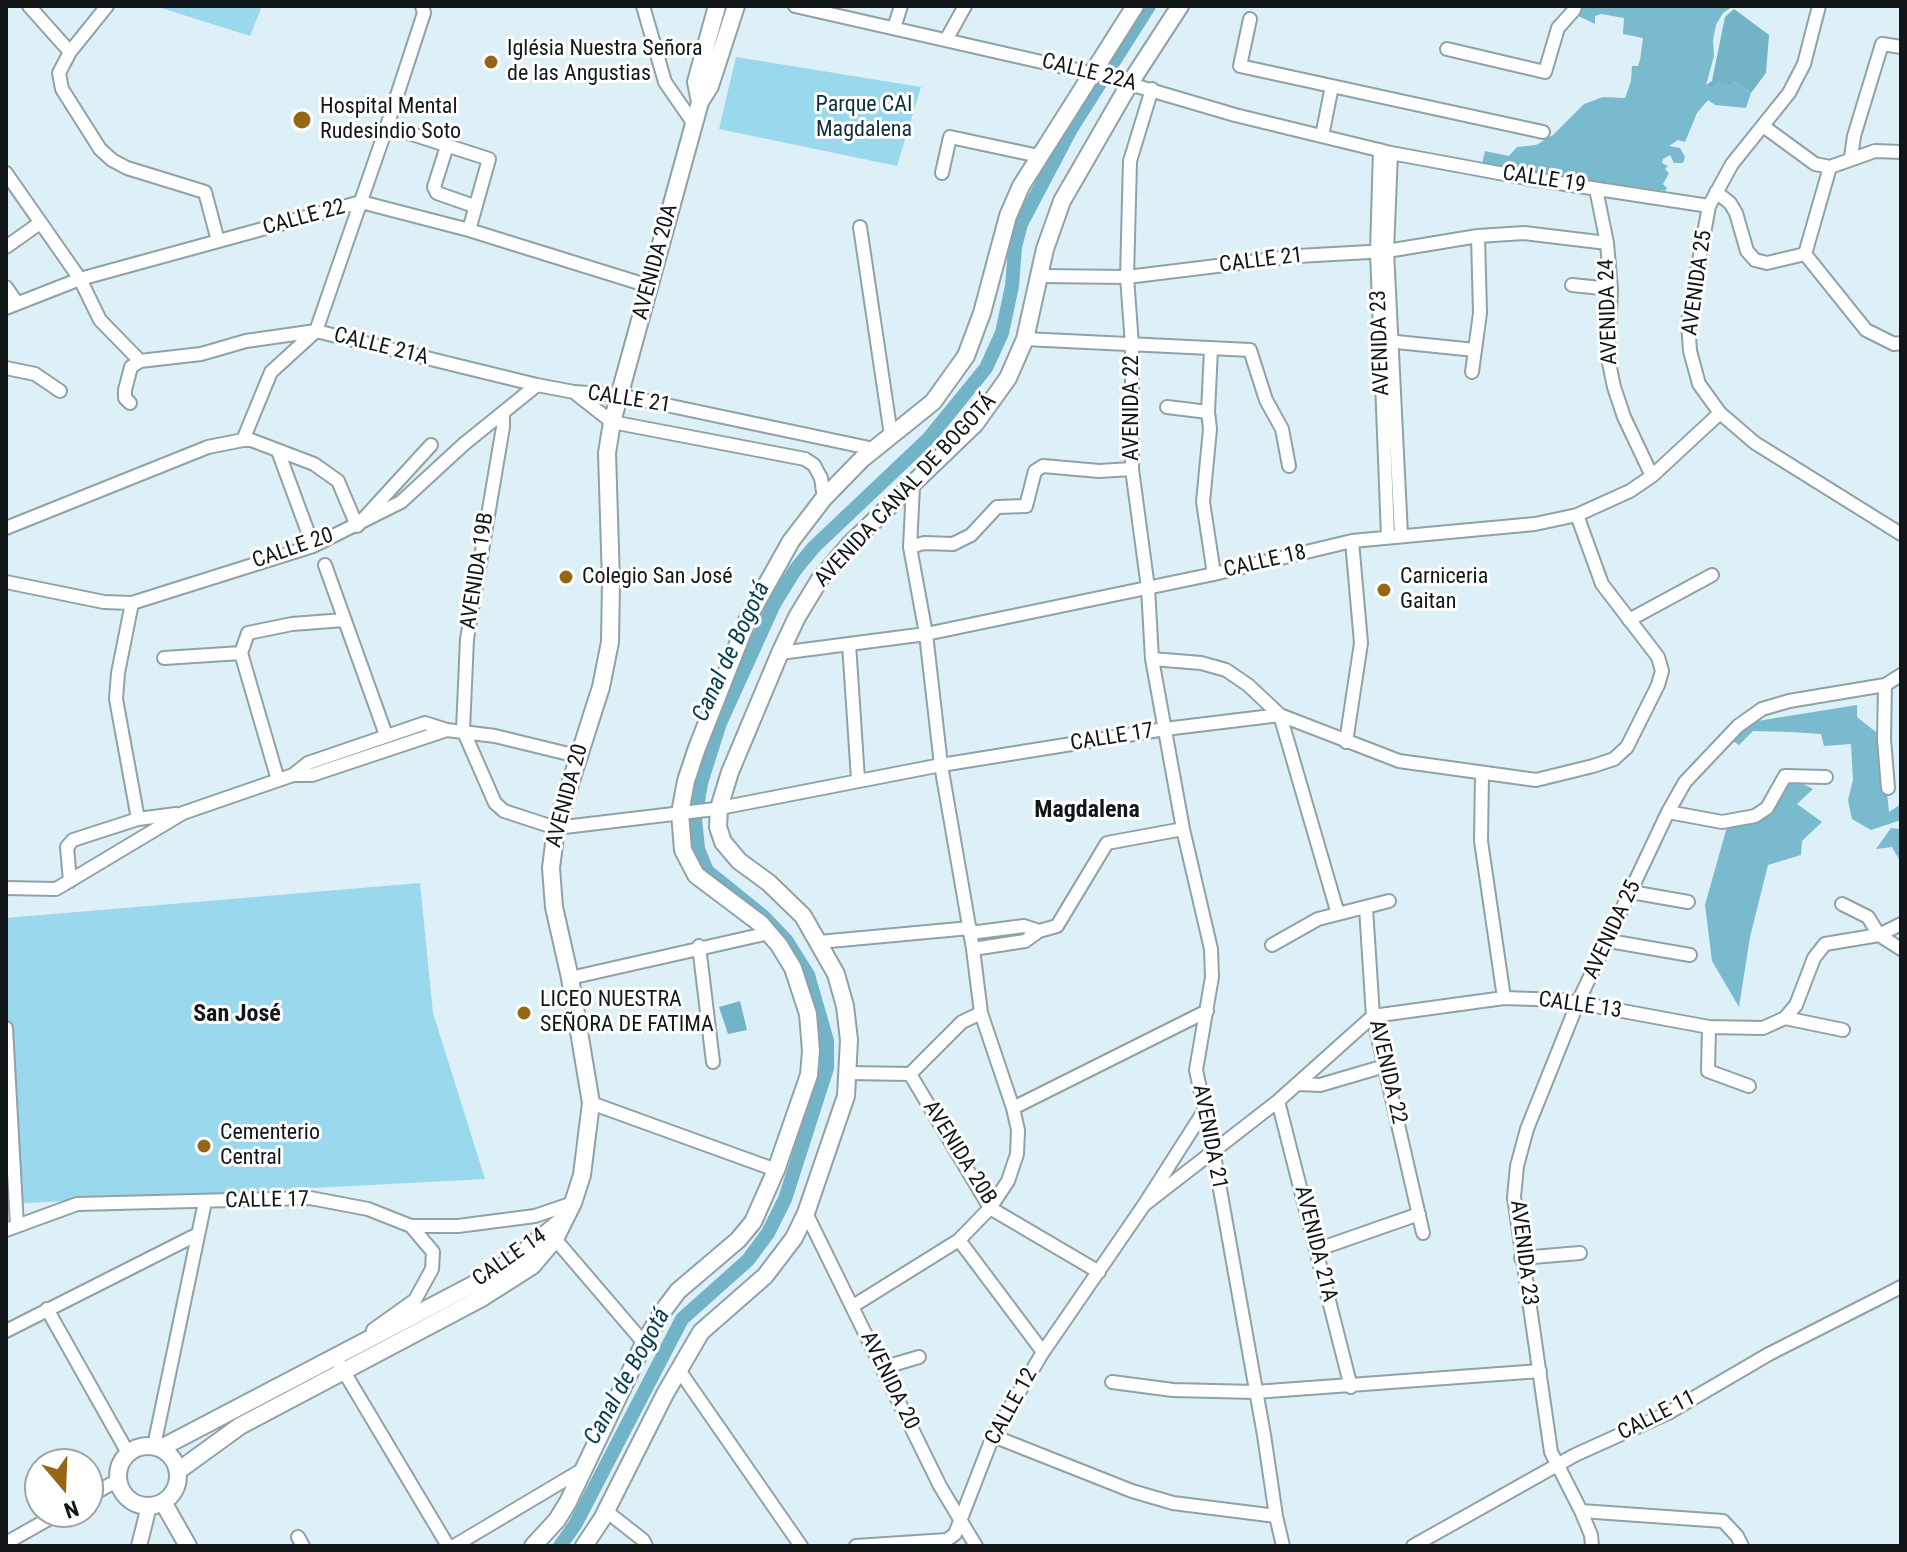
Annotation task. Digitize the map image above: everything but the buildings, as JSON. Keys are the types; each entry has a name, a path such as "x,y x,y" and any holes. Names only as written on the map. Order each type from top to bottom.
{"main road":[{"name":"AVENIDA 20A","path":"700,102 696,82 717,6"},
{"name":"AVENIDA 20A","path":"612,422 700,102 710,86 736,6"},
{"name":"AVENIDA CANAL DE BOGOTÁ","path":"533,1546 557,1520 644,1343 678,1291 746,1231 760,1208 806,1090 811,1051 808,1014 799,981 786,955 769,933 696,875 683,850 683,812 690,768 749,616 791,541 824,498 874,449 933,402 966,356 977,330 1013,202 1039,156 1096,74 1135,6"},
{"name":"AVENIDA CANAL DE BOGOTÁ","path":"584,1546 606,1511 701,1332 765,1276 794,1238 806,1213 842,1109 849,1073 845,1006 836,974 811,927 792,904 726,848 718,827 717,808 730,772 780,653 820,579 850,544 913,487 989,407 1015,364 1025,339 1052,226 1062,201 1126,82 1180,6"},
{"name":"AVENIDA 20","path":"570,1209 582,1175 591,1103 570,978 554,907 551,868 556,828 601,687 610,642 611,582 606,478 612,422"},
{"name":"CALLE 14","path":"157,1447 480,1299 532,1266 555,1239 570,1209"},
{"name":"CALLE 14","path":"178,1471 240,1426 519,1256 570,1209"},
{"path":"156,1504 172,1494 178,1471 175,1461 157,1447 145,1445 128,1453 119,1465 118,1480 129,1499 156,1504 188,1546"}],"street":[{"path":"29,6 70,52"},
{"path":"107,6 70,52 59,73 62,89 100,149 112,160 127,168 205,192 218,241"},
{"path":"243,440 271,372 316,331 424,13 422,6"},
{"path":"643,6 665,82 694,124"},
{"name":"CALLE 22A","path":"795,6 1096,74 1235,115 1385,152"},
{"path":"894,28 901,6"},
{"path":"946,40 965,6"},
{"path":"1447,49 1545,72 1558,28 1575,6"},
{"name":"AVENIDA 25","path":"1819,6 1804,64 1789,93 1732,164 1709,206 1688,322 1690,351 1699,384 1720,413 1755,443 1900,532"},
{"path":"1250,19 1240,66 1543,132"},
{"path":"1851,157 1854,136 1882,44 1901,47"},
{"path":"1322,136 1332,86"},
{"name":"AVENIDA 22","path":"1152,89 1130,161 1127,277 1132,345 1132,469 1148,588 1152,659 1165,729"},
{"path":"387,126 489,159 469,230"},
{"path":"1763,126 1815,164 1830,167 1875,151 1901,152"},
{"path":"942,173 950,137 1039,156"},
{"path":"447,146 434,187 437,193 474,206"},
{"name":"CALLE 19","path":"1385,152 1709,206"},
{"name":"AVENIDA 23","path":"1385,152 1382,252 1394,536"},
{"path":"1805,254 1830,167"},
{"path":"6,173 80,279 100,320 140,361 131,367 125,390 125,398 130,403"},
{"name":"AVENIDA 24","path":"1596,189 1607,243 1611,289 1608,358 1624,417 1652,476"},
{"path":"1716,192 1730,203 1736,213 1747,251 1755,260 1767,263 1805,254"},
{"name":"CALLE 22","path":"11,306 80,279 361,202 469,230 649,286"},
{"path":"6,247 40,223"},
{"path":"860,227 891,435"},
{"name":"CALLE 21","path":"1039,276 1127,277 1298,256 1382,252 1478,236 1524,233 1607,243"},
{"path":"1472,372 1480,313 1478,236"},
{"path":"1805,254 1866,330 1894,344 1901,343"},
{"path":"1572,285 1611,289"},
{"path":"6,287 11,306"},
{"name":"CALLE 21A","path":"140,361 201,354 246,341 316,331 574,392"},
{"path":"1025,339 1250,350 1266,400 1282,429 1289,466"},
{"path":"1387,341 1475,350"},
{"path":"1211,349 1210,429 1203,502 1214,574"},
{"path":"6,368 35,374 60,391"},
{"name":"CALLE 20","path":"6,582 104,602 132,603 313,546 401,502 464,444 537,385"},
{"name":"CALLE 21","path":"574,392 619,395 874,449"},
{"name":"CALLE 21","path":"574,392 612,422 805,459 814,465 821,478 824,498"},
{"path":"649,429 655,403"},
{"path":"1167,407 1208,412"},
{"name":"AVENIDA 19B","path":"463,730 467,639 503,413"},
{"name":"CALLE 18","path":"780,653 926,634 1214,574 1352,541 1535,524 1577,515 1630,491 1652,476 1720,413"},
{"path":"6,528 208,447 243,440 251,440 314,464 338,481 357,526 431,445"},
{"path":"278,451 313,546"},
{"path":"910,547 924,543 953,544 971,535 997,507 1026,506 1035,471 1043,466 1099,471 1132,469"},
{"path":"853,1306 959,1240 990,1208 1008,1181 1017,1154 1018,1130 1013,1108 981,1013 941,765 926,634 910,547 913,487"},
{"path":"1577,515 1602,584 1629,620 1712,575"},
{"path":"1346,742 1361,643 1352,541"},
{"path":"325,565 386,735"},
{"path":"132,603 116,699 138,819"},
{"path":"278,780 241,653 248,633 292,624 344,620"},
{"name":"CALLE 17","path":"463,730 495,803 504,811 556,828 717,808 941,765 1165,729 1280,715 1399,761 1536,780 1614,759 1627,747 1662,671 1658,657 1629,620"},
{"path":"849,644 858,779"},
{"path":"164,658 241,653"},
{"path":"1152,659 1201,663 1226,670 1248,685 1280,715 1338,914"},
{"name":"AVENIDA 25","path":"1578,1002 1685,782 1738,726 1762,709 1789,701 1885,685 1901,675"},
{"path":"1885,685 1884,739 1888,788"},
{"path":"293,775 308,763 425,723 577,756"},
{"name":"AVENIDA 21","path":"1165,729 1183,829 1211,949 1212,977 1196,1070 1283,1546"},
{"path":"70,881 67,847 73,840 138,819 183,813 293,775 312,775 447,730"},
{"path":"1482,774 1481,841 1504,998"},
{"path":"1668,812 1722,822 1755,816 1767,808 1785,776 1826,777"},
{"path":"6,888 56,889 183,813"},
{"path":"973,949 1025,941 1039,931 1057,926 1107,843 1183,829"},
{"path":"1631,892 1688,902"},
{"path":"1272,945 1318,919 1389,901"},
{"path":"1842,904 1859,910 1868,917 1879,935 1901,949"},
{"name":"AVENIDA 22","path":"1366,908 1373,1016 1423,1233"},
{"path":"1843,1030 1785,1018 1796,1005 1814,958 1825,944 1879,935 1901,924"},
{"path":"819,942 1024,926 1039,931"},
{"path":"570,978 699,946 769,933"},
{"path":"1609,941 1690,955"},
{"path":"699,946 713,1062"},
{"name":"CALLE 13","path":"1373,1016 1504,998 1578,1002 1709,1027 1763,1028 1785,1018"},
{"name":"AVENIDA 23","path":"1556,1466 1551,1452 1514,1197 1517,1166 1527,1129 1578,1002"},
{"path":"1013,1108 1207,1011"},
{"path":"849,1073 910,1074 962,1022 981,1013"},
{"name":"CALLE 12","path":"1144,1205 1299,1084 1373,1016"},
{"path":"1709,1027 1708,1071 1749,1086"},
{"path":"6,1028 12,1228"},
{"path":"1299,1084 1320,1085 1385,1066"},
{"name":"AVENIDA 20B","path":"910,1074 990,1208 1099,1272"},
{"name":"AVENIDA 21A","path":"1278,1101 1351,1387"},
{"path":"591,1103 776,1170"},
{"name":"CALLE 12","path":"961,1520 993,1436 1043,1352 1204,1111"},
{"name":"CALLE 17","path":"12,1228 77,1204 310,1198 368,1209 411,1226 458,1226 570,1209"},
{"path":"157,1447 205,1202"},
{"name":"AVENIDA 20","path":"806,1213 940,1486 976,1546"},
{"path":"1316,1250 1419,1214"},
{"path":"411,1226 433,1252 432,1269 415,1300 340,1365 451,1546 585,1468"},
{"path":"6,1331 198,1234"},
{"path":"555,1239 644,1343"},
{"path":"959,1240 1043,1352"},
{"path":"1521,1258 1580,1253"},
{"name":"CALLE 11","path":"1413,1546 1427,1543 1556,1466 1668,1413 1769,1354 1901,1287"},
{"path":"47,1309 128,1453"},
{"path":"882,1368 919,1357"},
{"path":"679,1370 801,1546"},
{"path":"1112,1382 1173,1390 1255,1392 1540,1371"},
{"path":"993,1436 1132,1491 1173,1503 1276,1516"},
{"path":"1556,1466 1581,1511 1592,1546"},
{"path":"104,1488 118,1480"},
{"path":"139,1546 156,1504"},
{"path":"606,1511 643,1540 646,1546"},
{"path":"1581,1511 1723,1521 1742,1546"},
{"path":"856,1546 947,1540 955,1534 961,1520"},
{"path":"6,1543 33,1528"}],"green space":[{"path":"155,6 262,6 250,36"},
{"name":"Parque CAI Magdalena","path":"736,57 921,87 897,166 719,129"},
{"path":"420,883 433,1013 485,1179 10,1204 6,1090 6,918"}],"shaded area":[{"path":"1575,6 1742,6 1732,7 1723,13 1716,25 1714,56 1706,85 1713,89 1719,82 1733,81 1751,93 1746,108 1715,105 1708,100 1697,113 1685,142 1678,140 1669,146 1680,148 1685,157 1683,163 1674,163 1670,155 1663,159 1662,163 1668,166 1665,169 1669,173 1663,184 1667,188 1665,191 1636,187 1634,192 1608,183 1600,189 1593,181 1561,180 1482,164 1485,151 1509,156 1517,147 1536,145 1553,135 1584,104 1603,97 1625,98 1632,66 1638,66 1640,60 1643,38 1623,34 1624,18 1601,14 1595,16 1595,24 1574,14"},
{"path":"1734,9 1769,35 1766,73 1751,93 1733,81 1730,85 1719,82 1713,89 1706,85 1712,81 1725,17"},
{"path":"1857,705 1857,717 1881,736 1889,812 1901,804 1901,820 1871,830 1852,819 1848,800 1853,780 1851,744 1824,746 1821,734 1753,731 1739,745 1733,741 1751,722"},
{"path":"1789,777 1813,789 1797,804 1822,822 1802,841 1801,855 1768,865 1750,937 1739,1007 1712,961 1705,905 1728,823 1764,817"},
{"path":"1891,828 1901,829 1901,863 1892,847 1876,849"},
{"path":"740,1001 747,1030 728,1034 719,1007"}],"waterway":[{"name":"Canal de Bogotá","path":"560,1546 575,1525 682,1319 748,1260 768,1233 785,1199 827,1068 827,1041 808,975 786,940 764,917 707,871 698,849 695,819 701,783 720,723 774,604 795,570 814,547 929,438 986,368 1002,333 1021,224 1071,129 1149,6"}],"place":[{"name":"Iglésia Nuestra Señora de las Angustias","path":"491,62"},
{"name":"Hospital Mental Rudesindio Soto","path":"302,120"},
{"name":"Colegio San José","path":"566,577"},
{"name":"Carniceria Gaitan","path":"1384,590"},
{"name":"LICEO NUESTRA SEÑORA DE FATIMA","path":"524,1013"},
{"name":"Cementerio Central","path":"204,1146"}],"district":[{"name":"Magdalena","path":"1087,811"},
{"name":"San José","path":"237,1015"}]}
